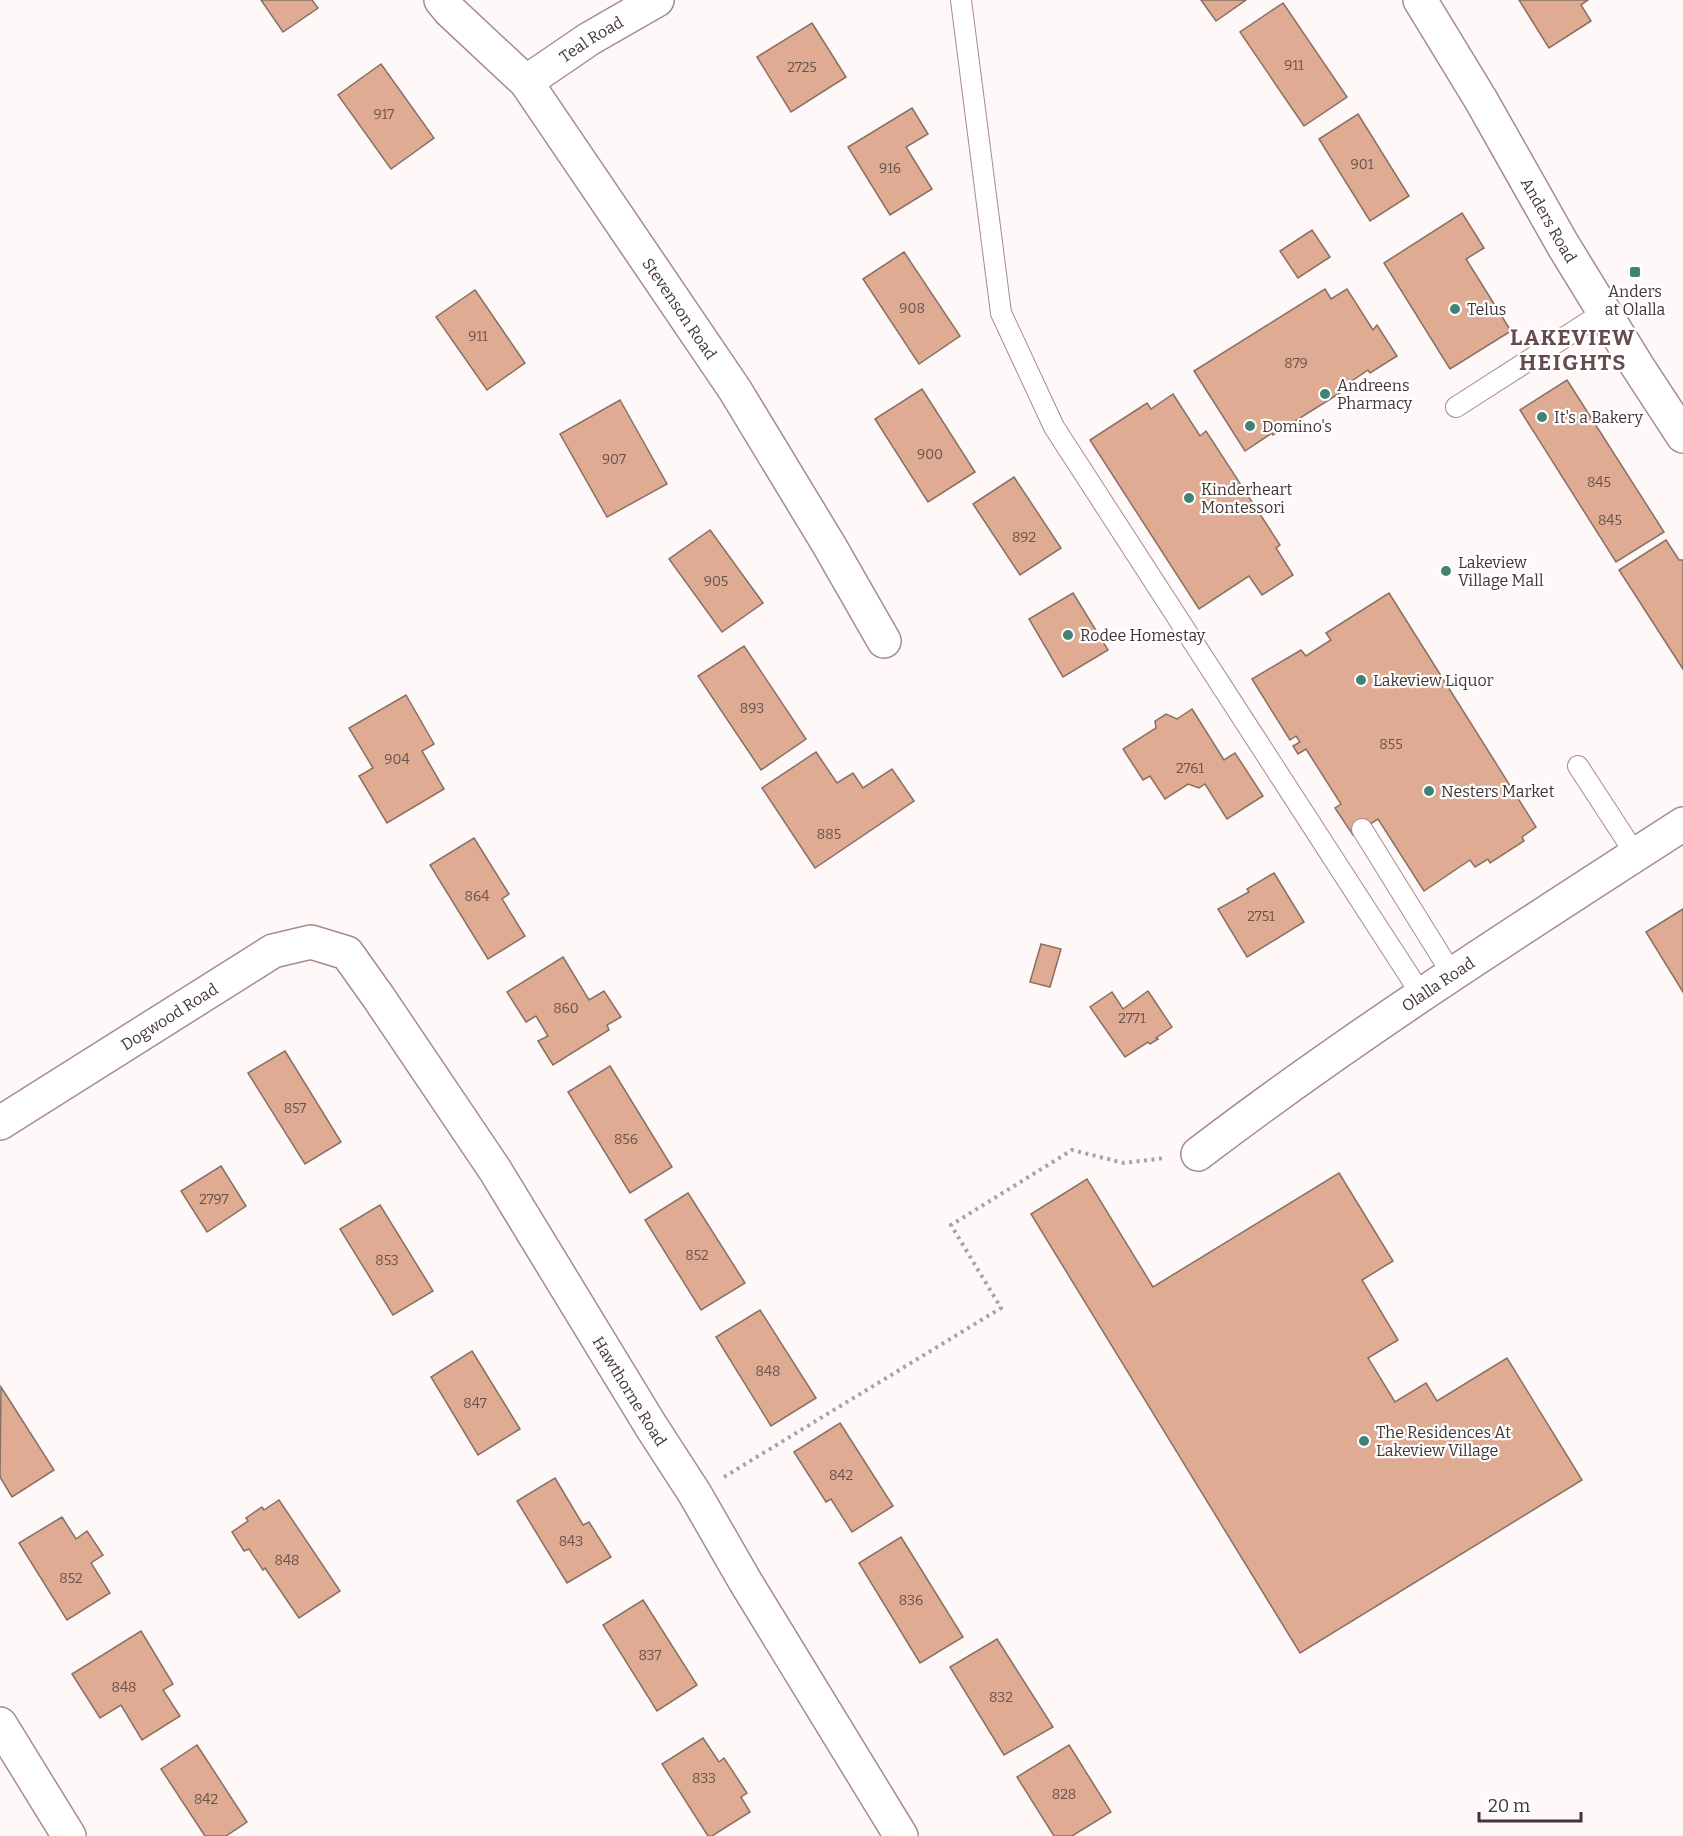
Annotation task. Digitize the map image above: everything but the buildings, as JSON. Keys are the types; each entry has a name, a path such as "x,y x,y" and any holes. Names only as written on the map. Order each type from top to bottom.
{"street":[{"name":"Stevenson Road","path":"441,0 526,82 735,390 884,641"},
{"name":"Teal Road","path":"526,82 589,39 657,0"},
{"name":"Anders Road","path":"1420,0 1604,312 1683,436"},
{"name":"Olalla Road","path":"1198,1154 1261,1106 1421,994 1636,855 1681,830"},
{"name":"Dogwood Road","path":"0,1123 273,951 311,942 347,953"},
{"name":"Hawthorne Road","path":"347,953 495,1170 695,1494 729,1554 901,1836"},
{"path":"0,1724 69,1836"}],"lane":[{"path":"961,0 1002,313 1054,427 1421,994"},
{"path":"1456,407 1604,312"},
{"path":"1578,766 1636,855"},
{"path":"1362,829 1452,974"}],"path":[{"path":"695,1494 1001,1308 951,1225 1072,1150 1124,1163 1198,1154"}],"place":[{"name":"Anders at Olalla","path":"1635,272"},
{"name":"Telus","path":"1455,309"},
{"name":"Andreens Pharmacy","path":"1325,394"},
{"name":"It's a Bakery","path":"1542,417"},
{"name":"Domino's","path":"1250,426"},
{"name":"Kinderheart Montessori","path":"1189,498"},
{"name":"Lakeview Village Mall","path":"1446,571"},
{"name":"Rodee Homestay","path":"1068,635"},
{"name":"Lakeview Liquor","path":"1361,680"},
{"name":"Nesters Market","path":"1429,791"},
{"name":"The Residences At Lakeview Village","path":"1364,1441"}],"district":[{"name":"LAKEVIEW HEIGHTS","path":"1573,350"}]}
